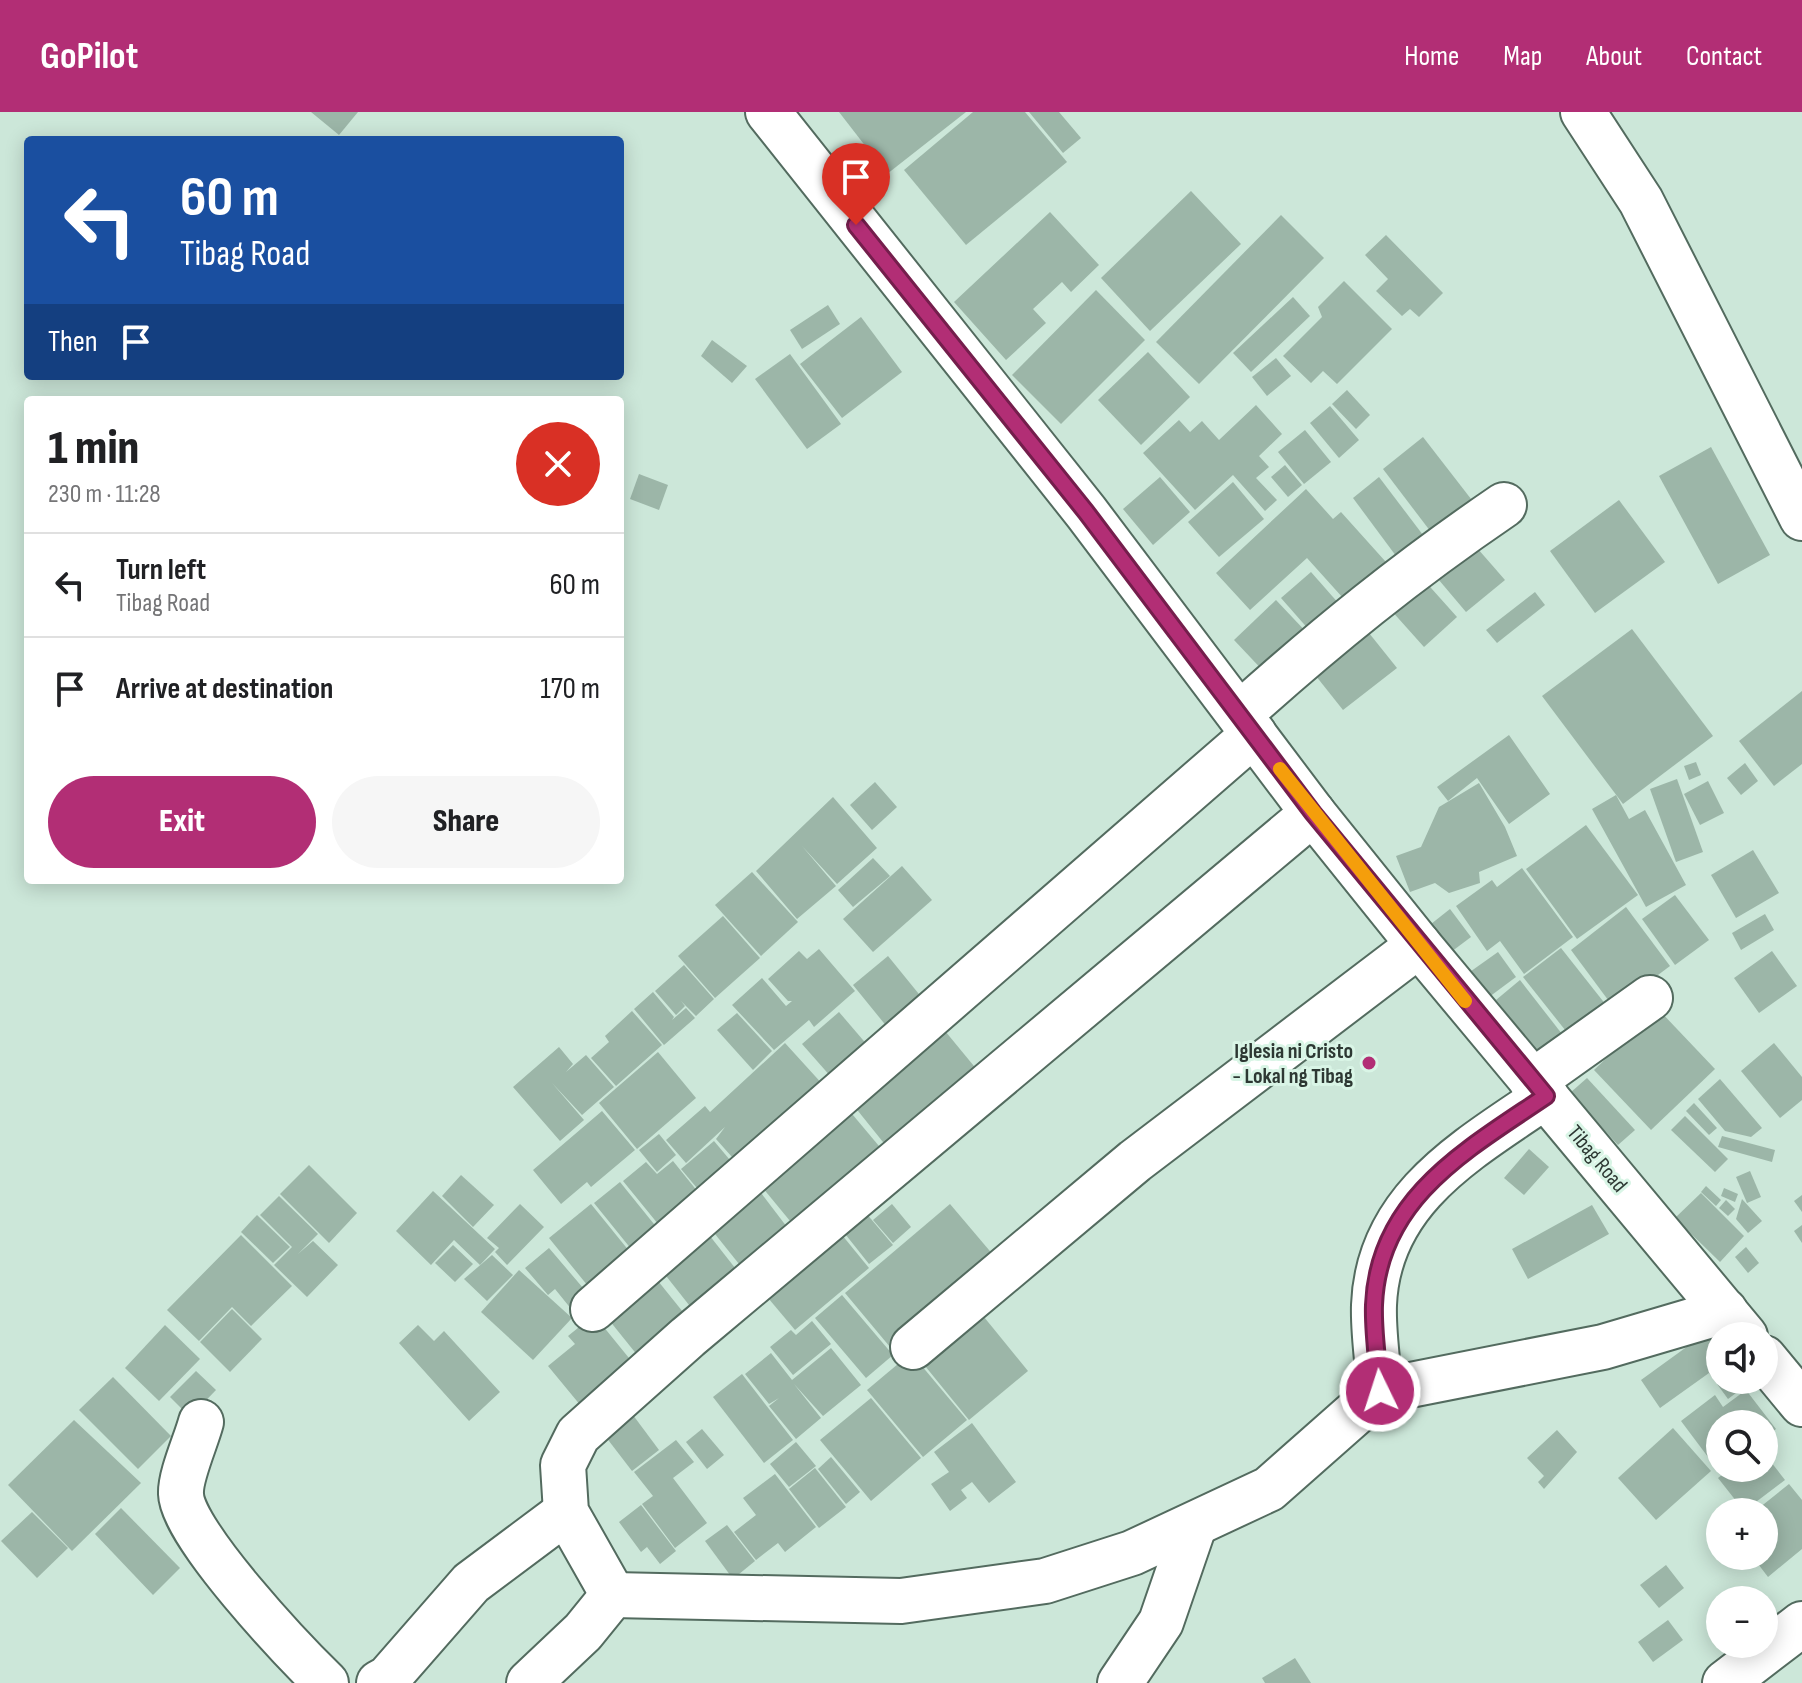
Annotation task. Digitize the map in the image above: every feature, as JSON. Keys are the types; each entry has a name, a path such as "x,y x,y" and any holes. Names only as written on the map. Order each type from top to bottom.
{"street":[{"name":"Tibag Road","path":"768,112 1086,512 1313,813 1733,1322"},
{"path":"1583,112 1641,201 1802,518"},
{"path":"593,1309 1247,724 1333,630 1414,566 1504,505"},
{"path":"613,1595 586,1553 566,1512 563,1465 578,1435 700,1327 1313,813"},
{"path":"913,1347 1135,1161 1419,945"},
{"path":"1380,1391 1374,1303 1389,1237 1423,1187 1650,998"},
{"path":"613,1595 901,1601 1045,1581 1132,1553 1269,1489 1380,1391 1706,1329"},
{"path":"1778,1375 1802,1404"},
{"path":"201,1422 181,1493 188,1519 206,1547 326,1683"},
{"path":"379,1683 388,1678 471,1583 566,1512"},
{"path":"1120,1683 1161,1622 1194,1526"},
{"path":"529,1683 583,1632 613,1595"},
{"path":"1725,1683 1802,1624"}],"building":[{"path":"311,112 358,112 339,135"},
{"path":"839,112 966,112 887,174"},
{"path":"973,112 1025,112 1067,162 966,245 904,170"},
{"path":"1029,112 1059,112 1081,138 1063,153"},
{"path":"1191,191 1241,244 1150,331 1101,278"},
{"path":"1050,212 1099,265 1071,292 1062,282 1033,309 1046,323 1006,360 954,302"},
{"path":"1281,215 1324,258 1199,384 1156,342"},
{"path":"1386,235 1443,293 1419,317 1410,309 1402,316 1376,291 1388,279 1365,255"},
{"path":"1344,281 1392,329 1337,384 1323,371 1311,383 1283,356 1322,317 1318,307"},
{"path":"1096,290 1145,340 1061,424 1012,375"},
{"path":"1293,297 1310,316 1251,372 1233,353"},
{"path":"828,305 840,324 802,349 790,330"},
{"path":"861,317 902,372 842,418 800,364"},
{"path":"712,340 747,366 732,383 701,356"},
{"path":"1148,352 1190,397 1141,445 1098,400"},
{"path":"790,354 841,424 807,449 755,379"},
{"path":"1276,358 1291,376 1267,396 1252,377"},
{"path":"1347,390 1370,415 1356,429 1332,404"},
{"path":"1256,405 1282,434 1259,456 1269,467 1256,478 1277,500 1265,511 1233,475 1195,510 1143,453 1179,420 1190,432 1202,421 1219,440"},
{"path":"1330,406 1359,440 1339,458 1310,423"},
{"path":"1305,430 1331,462 1304,484 1278,452"},
{"path":"1423,437 1478,508 1437,540 1383,469"},
{"path":"1711,447 1770,555 1718,584 1659,476"},
{"path":"1285,465 1302,485 1288,497 1271,477"},
{"path":"639,474 668,485 659,510 630,499"},
{"path":"1160,477 1190,512 1153,545 1123,509"},
{"path":"1379,477 1426,539 1399,560 1353,498"},
{"path":"1233,482 1264,519 1219,557 1188,522"},
{"path":"1306,489 1333,519 1341,512 1394,571 1352,608 1307,558 1250,610 1216,573"},
{"path":"1619,500 1665,562 1595,613 1550,551"},
{"path":"1471,541 1505,580 1466,612 1433,573"},
{"path":"1311,572 1340,605 1310,631 1281,598"},
{"path":"1423,579 1457,617 1424,647 1390,609"},
{"path":"1535,592 1545,605 1497,643 1486,630"},
{"path":"1276,600 1310,636 1268,676 1234,640"},
{"path":"1361,623 1397,668 1343,710 1308,666"},
{"path":"1632,629 1713,736 1623,804 1542,696"},
{"path":"1802,691 1802,764 1774,786 1739,741"},
{"path":"1509,735 1550,794 1509,824 1477,778 1448,801 1437,787"},
{"path":"1696,762 1701,775 1689,780 1684,766"},
{"path":"1745,763 1758,781 1741,795 1727,778"},
{"path":"1677,779 1703,852 1676,862 1650,789"},
{"path":"1708,781 1724,813 1700,825 1684,794"},
{"path":"875,782 897,807 872,830 850,805"},
{"path":"1479,783 1505,827 1517,856 1479,872 1480,883 1449,893 1435,883 1410,892 1396,856 1421,847 1439,807"},
{"path":"1616,795 1629,819 1645,810 1686,885 1646,907 1592,809"},
{"path":"833,797 877,848 837,884 802,846 836,886 797,919 756,871"},
{"path":"1586,825 1638,895 1577,939 1526,869"},
{"path":"1753,850 1779,893 1736,918 1711,875"},
{"path":"873,858 890,876 853,907 838,890"},
{"path":"902,866 932,900 873,952 843,919"},
{"path":"1522,868 1573,937 1524,974 1500,941 1487,951 1456,906 1492,880 1497,887"},
{"path":"752,872 798,922 761,956 715,905"},
{"path":"1675,895 1709,940 1675,965 1642,919"},
{"path":"1626,907 1670,966 1614,1008 1571,950"},
{"path":"1450,909 1471,937 1451,952 1431,924"},
{"path":"1765,914 1774,930 1741,950 1732,933"},
{"path":"723,916 760,958 715,998 678,956"},
{"path":"1561,948 1610,1010 1573,1040 1523,977"},
{"path":"819,949 855,991 814,1027 809,1020 774,1050 732,1005 762,978 786,1006 792,1001 788,1001 768,979 799,951 807,959"},
{"path":"1772,951 1797,986 1759,1013 1734,978"},
{"path":"1498,952 1516,977 1485,1000 1467,974"},
{"path":"888,956 927,1004 892,1033 853,985"},
{"path":"684,965 714,999 696,1016 681,1001 685,1006 676,1015 655,991"},
{"path":"1520,980 1569,1043 1546,1062 1496,1000"},
{"path":"653,992 674,1017 672,1020 686,1008 695,1018 664,1045 634,1009"},
{"path":"1658,1009 1715,1069 1651,1130 1594,1070"},
{"path":"632,1011 662,1045 616,1086 591,1058 609,1042 605,1036"},
{"path":"839,1012 869,1047 832,1078 802,1044"},
{"path":"737,1013 772,1051 753,1070 717,1030"},
{"path":"936,1020 978,1071 887,1147 846,1096"},
{"path":"785,1043 825,1087 740,1166 716,1139 725,1127 686,1163 666,1140 705,1106 710,1112"},
{"path":"1774,1043 1802,1077 1802,1100 1780,1118 1741,1071"},
{"path":"559,1047 573,1064 566,1072 586,1055 614,1087 582,1115 552,1083 584,1120 560,1141 513,1087"},
{"path":"658,1052 696,1098 637,1149 599,1103"},
{"path":"1587,1078 1635,1130 1618,1145 1570,1093"},
{"path":"1720,1079 1762,1128 1751,1137 1725,1131 1698,1099"},
{"path":"842,1102 884,1152 795,1227 753,1176"},
{"path":"1694,1103 1717,1128 1709,1135 1686,1111"},
{"path":"602,1111 635,1150 591,1187 587,1182 561,1204 533,1170"},
{"path":"1685,1116 1728,1159 1715,1172 1671,1130"},
{"path":"659,1134 676,1155 657,1172 639,1150"},
{"path":"1722,1136 1775,1150 1772,1162 1718,1147"},
{"path":"714,1141 740,1172 707,1200 681,1169"},
{"path":"1529,1149 1549,1167 1524,1195 1504,1178"},
{"path":"673,1161 706,1202 667,1235 623,1181 646,1162 657,1174"},
{"path":"309,1165 357,1213 329,1243 280,1194"},
{"path":"1750,1171 1761,1197 1747,1203 1736,1177"},
{"path":"461,1175 494,1205 473,1227 442,1196"},
{"path":"620,1182 662,1234 636,1255 594,1203"},
{"path":"755,1185 790,1231 743,1269 707,1224"},
{"path":"1706,1186 1721,1200 1716,1206 1701,1192"},
{"path":"1724,1188 1738,1194 1735,1202 1721,1196"},
{"path":"433,1191 495,1249 480,1265 454,1240 431,1265 396,1231"},
{"path":"1701,1193 1744,1236 1720,1262 1675,1218"},
{"path":"1802,1195 1802,1212 1794,1201"},
{"path":"279,1196 318,1234 298,1254 313,1241 338,1265 307,1297 274,1265 292,1247 260,1215"},
{"path":"1742,1199 1762,1221 1748,1233 1736,1219"},
{"path":"1726,1200 1735,1209 1728,1216 1719,1208"},
{"path":"520,1204 544,1227 507,1265 495,1252 499,1248 487,1238"},
{"path":"591,1204 634,1257 592,1291 549,1238"},
{"path":"892,1204 911,1227 893,1243 873,1220"},
{"path":"950,1204 1000,1263 895,1353 845,1293"},
{"path":"1592,1205 1609,1234 1528,1279 1512,1249"},
{"path":"860,1206 893,1245 869,1264 838,1225"},
{"path":"257,1215 290,1247 273,1263 241,1232"},
{"path":"833,1224 869,1268 795,1330 758,1286"},
{"path":"1802,1225 1802,1243 1794,1231"},
{"path":"706,1231 739,1273 693,1310 659,1267"},
{"path":"241,1235 292,1286 251,1326 232,1307 199,1341 167,1310"},
{"path":"453,1245 473,1264 455,1282 435,1263"},
{"path":"1746,1247 1759,1263 1748,1273 1735,1257"},
{"path":"549,1248 589,1295 572,1310 555,1289 548,1295 525,1268"},
{"path":"492,1255 513,1275 487,1301 464,1279"},
{"path":"519,1270 572,1318 533,1360 481,1312"},
{"path":"654,1276 687,1317 638,1356 605,1315"},
{"path":"842,1295 893,1355 866,1378 815,1318"},
{"path":"971,1301 1028,1371 969,1420 912,1350"},
{"path":"232,1309 262,1339 230,1372 200,1342"},
{"path":"594,1315 633,1363 581,1406 548,1366 575,1344 568,1336"},
{"path":"812,1321 831,1344 793,1375 770,1347 791,1330 796,1335"},
{"path":"165,1325 200,1359 159,1401 125,1368"},
{"path":"418,1325 434,1341 444,1331 500,1392 469,1421 399,1343"},
{"path":"1706,1333 1706,1375 1660,1408 1641,1380"},
{"path":"831,1348 861,1385 823,1416 794,1384 821,1418 796,1439 769,1406 779,1398 769,1404 745,1374 771,1353 792,1380"},
{"path":"911,1353 967,1420 923,1457 867,1390"},
{"path":"196,1371 216,1390 190,1417 170,1397"},
{"path":"742,1374 793,1440 764,1463 713,1397"},
{"path":"113,1377 171,1436 138,1469 79,1410"},
{"path":"1741,1394 1749,1394 1761,1410 1706,1410 1706,1454 1681,1421 1715,1395 1723,1407"},
{"path":"871,1398 921,1458 871,1501 820,1440"},
{"path":"627,1407 659,1450 632,1471 599,1428"},
{"path":"74,1420 141,1483 72,1551 8,1485"},
{"path":"972,1423 1016,1482 989,1503 972,1482 961,1490 967,1498 950,1511 931,1484 949,1472 934,1452"},
{"path":"1673,1428 1706,1465 1706,1475 1656,1520 1618,1478"},
{"path":"702,1429 724,1455 707,1469 686,1442"},
{"path":"1557,1430 1577,1452 1544,1489 1538,1482 1544,1476 1527,1458"},
{"path":"676,1440 694,1462 673,1478 707,1523 675,1548 642,1504 653,1496 634,1472"},
{"path":"796,1442 816,1466 789,1487 770,1464"},
{"path":"831,1457 860,1492 846,1504 818,1469"},
{"path":"815,1468 846,1507 819,1528 789,1489"},
{"path":"1778,1471 1785,1480 1761,1498 1734,1498 1721,1482 1778,1482"},
{"path":"775,1474 816,1527 785,1552 778,1543 756,1560 734,1532 756,1515 743,1498"},
{"path":"1789,1484 1802,1500 1802,1549 1778,1569 1778,1498 1772,1498"},
{"path":"641,1505 676,1551 660,1564 647,1547 641,1552 619,1522"},
{"path":"121,1508 180,1568 153,1595 95,1534"},
{"path":"32,1512 68,1548 37,1578 1,1541"},
{"path":"727,1525 755,1561 733,1579 705,1541"},
{"path":"1666,1565 1684,1588 1659,1608 1640,1585"},
{"path":"1763,1570 1776,1570 1768,1577"},
{"path":"1668,1620 1683,1640 1653,1662 1638,1642"},
{"path":"1295,1658 1311,1683 1265,1683 1262,1678"}],"slow traffic":[{"path":"1280,769 1465,1001"}],"place":[{"name":"Iglesia ni Cristo - Lokal ng Tibag","path":"1369,1063"}],"route":[{"path":"856,225 1086,512 1313,813 1546,1096 1472,1147 1423,1187 1389,1237 1374,1303 1380,1391"}]}
